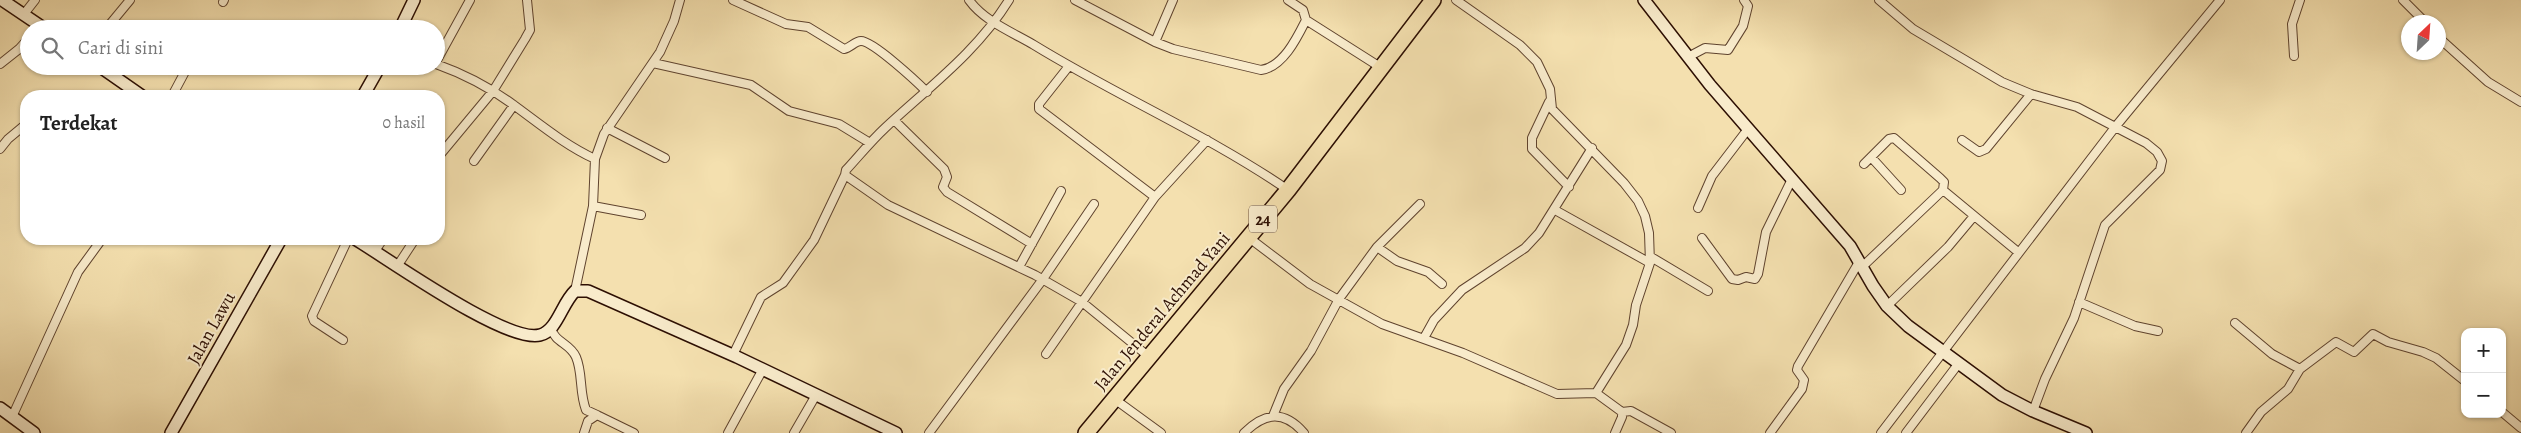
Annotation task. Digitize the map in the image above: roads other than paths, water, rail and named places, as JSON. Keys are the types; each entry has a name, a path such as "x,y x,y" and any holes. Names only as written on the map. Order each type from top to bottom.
{"highway":[{"name":"Jalan Jenderal Achmad Yani","path":"1086,433 1113,398 1288,190 1433,0"}],"main road":[{"path":"2,0 31,20"},
{"path":"404,20 414,0"},
{"path":"1644,0 1688,57 1748,129 1850,246 1887,306 1908,326 2002,395 2033,411 2086,433"},
{"path":"112,75 133,90"},
{"path":"366,90 375,75"},
{"name":"Jalan Lawu","path":"171,433 278,245"},
{"path":"365,245 449,300 511,330 532,336 540,335 552,328 564,304 575,291 588,291 733,355 896,433"},
{"path":"0,408 34,433"}],"street":[{"path":"24,14 35,0"},
{"path":"113,20 130,0"},
{"path":"445,46 470,0"},
{"path":"445,149 493,92 530,30 526,0"},
{"path":"575,291 594,206 595,159 607,128 653,63 668,35 680,0"},
{"path":"733,0 786,24 808,27 844,48 859,41 868,42 904,70 927,92"},
{"path":"969,0 974,8 995,22 1069,66 1251,164 1288,190"},
{"path":"733,355 761,297 783,283 804,256 846,170 894,120 954,67 995,22 1009,0"},
{"path":"1075,0 1155,42 1234,65 1265,70 1279,60 1294,42 1306,20"},
{"path":"1155,42 1173,0"},
{"path":"1288,0 1303,10 1306,20 1380,67"},
{"path":"1456,0 1520,45 1537,62 1550,89 1549,102 1532,138 1532,148 1569,187"},
{"path":"1688,57 1705,48 1728,50 1745,18 1748,6 1744,0"},
{"path":"1879,0 1913,29 2002,82 2031,94 2077,107 2116,126 2157,152 2162,165 2160,170 2105,224 2079,302 2033,411"},
{"path":"1881,433 2116,126 2220,0"},
{"path":"2294,56 2292,24 2300,0"},
{"path":"2403,0 2418,15"},
{"path":"2446,43 2488,82 2521,102"},
{"path":"0,64 20,48"},
{"path":"653,63 751,85 789,111 839,124 870,144"},
{"path":"1069,66 1038,104 1039,109 1156,198"},
{"path":"445,67 493,92 514,105 558,139 595,159"},
{"path":"175,90 183,75"},
{"path":"1962,140 1979,152 1986,149 2031,94"},
{"path":"1549,102 1560,120 1592,148 1638,201 1649,233 1650,260 1636,305 1633,325 1626,345 1596,393"},
{"path":"474,161 514,105"},
{"path":"894,120 944,169 947,177 943,187 947,192 1032,244"},
{"path":"607,128 665,158"},
{"path":"0,148 20,129"},
{"path":"1698,208 1712,176 1748,129"},
{"path":"0,133 8,139"},
{"path":"1770,433 1802,389 1804,380 1797,370 1798,366 1861,264 1943,190 1944,182 1894,138 1888,139 1864,164"},
{"path":"1046,354 1156,198 1207,140"},
{"path":"1424,338 1446,305 1476,280 1525,248 1555,210 1592,148"},
{"path":"1871,157 1901,190"},
{"path":"845,175 888,205 1019,267 1082,302 1148,356"},
{"path":"1702,238 1732,279 1738,280 1746,276 1755,279 1758,274 1766,232 1792,179"},
{"path":"1943,190 2018,252"},
{"path":"1019,267 1061,192"},
{"path":"929,433 1043,279 1094,204"},
{"path":"1273,416 1284,389 1311,351 1339,299 1377,247 1420,204"},
{"path":"594,206 641,215"},
{"path":"1555,210 1708,290"},
{"path":"1887,306 1948,247 1974,216"},
{"path":"1248,237 1310,284 1382,324 1424,338 1557,394 1596,393 1622,412 1631,411 1671,433"},
{"path":"12,417 78,272 98,245"},
{"path":"343,340 314,321 312,316 345,245"},
{"path":"375,251 379,245"},
{"path":"398,265 411,245"},
{"path":"1377,247 1397,261 1428,272 1442,284"},
{"path":"2079,302 2135,326 2158,331"},
{"path":"2235,323 2272,354 2300,369"},
{"path":"552,328 553,336 573,352 580,367 582,400 586,410 634,433"},
{"path":"2246,433 2262,412 2288,389 2300,369 2332,343 2339,343 2354,352 2373,334 2388,342 2424,352 2436,358 2461,378"},
{"path":"1906,433 1959,363"},
{"path":"728,433 763,369"},
{"path":"794,433 816,395"},
{"path":"1113,398 1161,433"},
{"path":"1615,433 1622,418 1622,412"},
{"path":"584,433 588,421 597,415"},
{"path":"2506,415 2521,428"},
{"path":"1244,433 1259,419 1273,416 1281,417 1304,433"}]}
